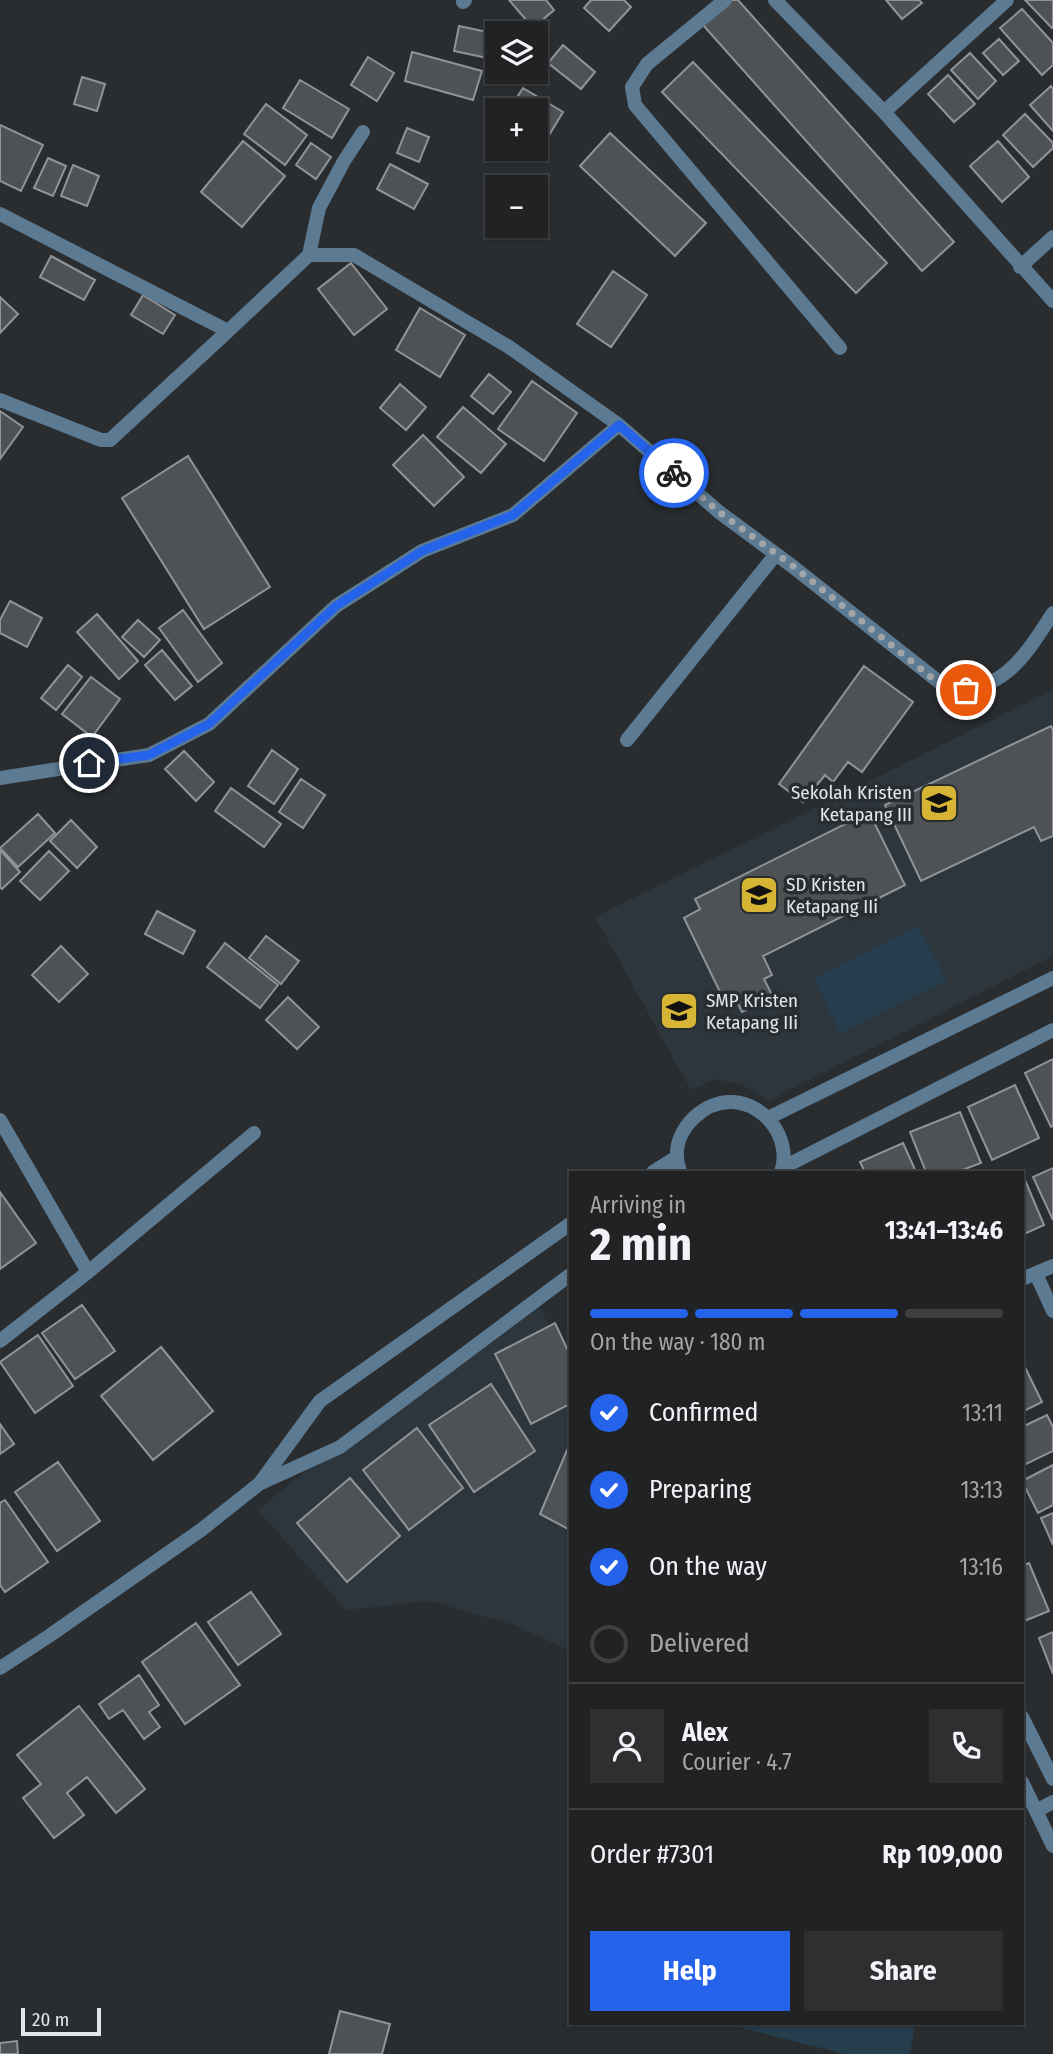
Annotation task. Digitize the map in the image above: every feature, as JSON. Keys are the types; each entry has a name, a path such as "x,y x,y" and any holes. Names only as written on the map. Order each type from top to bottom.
{"street":[{"path":"726,0 647,64 632,87 635,105 840,348"},
{"path":"775,0 884,112 1053,302"},
{"path":"884,112 1007,0"},
{"path":"0,400 101,440 110,440 309,255 319,208 363,132"},
{"path":"0,214 228,331"},
{"path":"1020,267 1053,237"},
{"path":"309,255 354,256 509,347 619,425 719,512 936,681 966,690 1007,673 1027,654 1053,613"},
{"path":"0,778 149,755 209,724 336,606 422,551 513,515 619,425"},
{"path":"627,740 776,554"},
{"path":"768,1118 1053,978"},
{"path":"782,1170 1053,1030"},
{"path":"680,1171 677,1157 685,1127 696,1115 709,1107 734,1102 755,1108 768,1118 779,1132 783,1150 782,1170"},
{"path":"0,1120 88,1272"},
{"path":"0,1341 88,1272 254,1133"},
{"path":"655,1171 677,1157"},
{"path":"259,1484 320,1401 569,1225"},
{"path":"1053,1266 1029,1277 1053,1311"},
{"path":"0,1668 201,1531 259,1484 340,1447 569,1276"},
{"path":"1024,1721 1053,1779"},
{"path":"1024,1786 1053,1846"},
{"path":"1037,1811 1053,1802"}],"shaded area":[{"name":"Sekolah Kristen Ketapang III","path":"1053,690 1053,956 768,1101 743,1085 716,1079 691,1090 595,917"},
{"path":"918,926 947,981 840,1033 814,978"},
{"path":"535,1298 569,1365 569,1651 514,1625 430,1601 346,1610 258,1510 386,1406"},
{"path":"731,2025 915,2025 910,2054 845,2054"}],"building":[{"path":"509,0 546,0 554,10 541,21 527,21"},
{"path":"591,0 624,0 631,7 609,31 584,8"},
{"path":"731,0 738,0 954,242 922,271 703,25"},
{"path":"886,0 919,0 922,3 902,19"},
{"path":"1025,0 1053,0 1052,28"},
{"path":"1022,9 1053,43 1053,65 1042,75 1000,28"},
{"path":"459,26 485,31 485,58 454,51"},
{"path":"999,39 1019,61 1003,75 983,53"},
{"path":"563,45 595,72 581,89 548,63"},
{"path":"412,52 482,71 473,100 405,81"},
{"path":"970,53 996,81 978,99 951,70"},
{"path":"368,57 394,73 377,101 351,85"},
{"path":"693,62 887,263 856,293 662,92"},
{"path":"948,75 975,104 954,122 928,94"},
{"path":"82,77 105,84 97,111 74,104"},
{"path":"300,80 349,109 332,138 283,108"},
{"path":"1051,86 1053,89 1053,131 1030,105"},
{"path":"523,88 540,98 517,98"},
{"path":"548,103 563,112 548,137"},
{"path":"266,104 307,135 285,165 244,134"},
{"path":"1025,114 1053,143 1053,148 1033,167 1003,135"},
{"path":"0,125 43,145 21,191 0,181"},
{"path":"407,128 429,137 419,162 397,153"},
{"path":"610,133 706,223 675,256 580,166"},
{"path":"243,141 285,176 242,227 201,192"},
{"path":"998,141 1029,177 1002,202 970,166"},
{"path":"311,143 331,157 316,179 296,165"},
{"path":"48,158 66,166 53,196 34,188"},
{"path":"390,164 428,184 414,209 377,189"},
{"path":"73,165 99,176 87,206 61,196"},
{"path":"51,256 95,280 84,300 40,277"},
{"path":"351,263 387,309 354,335 318,289"},
{"path":"613,271 647,295 611,347 577,324"},
{"path":"143,295 175,315 163,334 131,315"},
{"path":"0,297 18,314 0,333"},
{"path":"420,308 465,335 440,377 396,350"},
{"path":"489,374 511,392 493,414 471,396"},
{"path":"532,381 577,413 544,461 498,429"},
{"path":"400,384 426,407 406,430 380,408"},
{"path":"463,407 506,444 481,473 437,437"},
{"path":"0,411 23,427 0,459"},
{"path":"423,435 464,477 434,506 393,465"},
{"path":"188,456 270,587 204,629 122,498"},
{"path":"10,601 42,618 27,647 0,633 0,620"},
{"path":"183,610 222,663 198,682 159,628"},
{"path":"97,614 138,661 119,679 77,632"},
{"path":"138,620 160,640 144,657 122,637"},
{"path":"162,650 192,686 175,700 145,665"},
{"path":"68,665 82,677 56,710 41,698"},
{"path":"864,666 913,702 862,772 848,762 833,782 825,775 803,802 779,784"},
{"path":"91,677 120,699 92,737 62,714"},
{"path":"1051,726 1053,836 1041,841 1034,827 921,881 885,805"},
{"path":"272,750 298,769 274,804 248,786"},
{"path":"184,751 214,782 196,801 165,769"},
{"path":"301,779 325,795 303,828 279,812"},
{"path":"231,788 281,824 264,847 215,811"},
{"path":"869,812 905,885 763,956 772,975 764,979 773,997 742,1012 732,992 722,996 684,918 700,909 695,899"},
{"path":"38,814 55,833 18,867 0,848"},
{"path":"71,820 97,847 77,868 50,841"},
{"path":"0,850 20,872 2,889 0,887"},
{"path":"49,851 69,871 40,900 20,881"},
{"path":"157,911 195,931 183,954 145,934"},
{"path":"266,936 299,961 281,984 249,958"},
{"path":"225,943 278,985 260,1008 207,967"},
{"path":"61,946 88,974 59,1002 32,975"},
{"path":"288,997 319,1027 297,1049 266,1020"},
{"path":"1053,1059 1053,1126 1051,1127 1025,1073"},
{"path":"1015,1085 1039,1138 992,1160 968,1107"},
{"path":"960,1112 981,1163 960,1171 926,1171 910,1132"},
{"path":"903,1143 916,1171 864,1171 860,1162"},
{"path":"1053,1168 1053,1220 1033,1177"},
{"path":"1024,1180 1044,1225 1024,1234"},
{"path":"0,1192 36,1243 0,1269"},
{"path":"82,1305 115,1351 75,1379 42,1333"},
{"path":"555,1323 569,1353 569,1405 531,1424 495,1354"},
{"path":"38,1335 73,1386 35,1413 0,1362"},
{"path":"161,1347 213,1411 153,1460 101,1396"},
{"path":"1024,1365 1042,1402 1024,1411"},
{"path":"491,1384 535,1451 474,1492 429,1425"},
{"path":"1047,1415 1053,1427 1053,1451 1024,1465 1024,1426"},
{"path":"0,1424 14,1444 0,1454"},
{"path":"417,1428 463,1488 409,1530 363,1470"},
{"path":"567,1450 569,1529 540,1514"},
{"path":"58,1462 100,1521 57,1551 15,1492"},
{"path":"1053,1465 1053,1505 1038,1513 1024,1480"},
{"path":"350,1478 400,1536 347,1582 297,1523"},
{"path":"5,1500 48,1562 5,1592 0,1585 0,1503"},
{"path":"1053,1513 1053,1545 1041,1518"},
{"path":"1029,1563 1049,1611 1024,1621 1024,1565"},
{"path":"251,1592 281,1634 238,1665 208,1622"},
{"path":"196,1623 240,1685 185,1724 142,1662"},
{"path":"1053,1632 1053,1674 1039,1638"},
{"path":"139,1675 159,1705 149,1712 160,1727 144,1739 123,1710 109,1719 99,1704"},
{"path":"79,1706 145,1789 116,1813 87,1777 67,1793 84,1815 54,1838 23,1798 41,1784 17,1755"},
{"path":"340,2011 390,2024 382,2054 329,2054"},
{"path":"17,2041 18,2054 0,2054 0,2043"}],"way so far":[{"path":"674,473 719,512 793,566 936,681 966,690"}],"place":[{"name":"Sekolah Kristen Ketapang III","path":"939,803"},
{"name":"SD Kristen Ketapang IIi","path":"759,895"},
{"name":"SMP Kristen Ketapang IIi","path":"679,1011"}],"route":[{"path":"89,763 149,755 209,724 336,606 422,551 513,515 619,425 674,473"}]}
